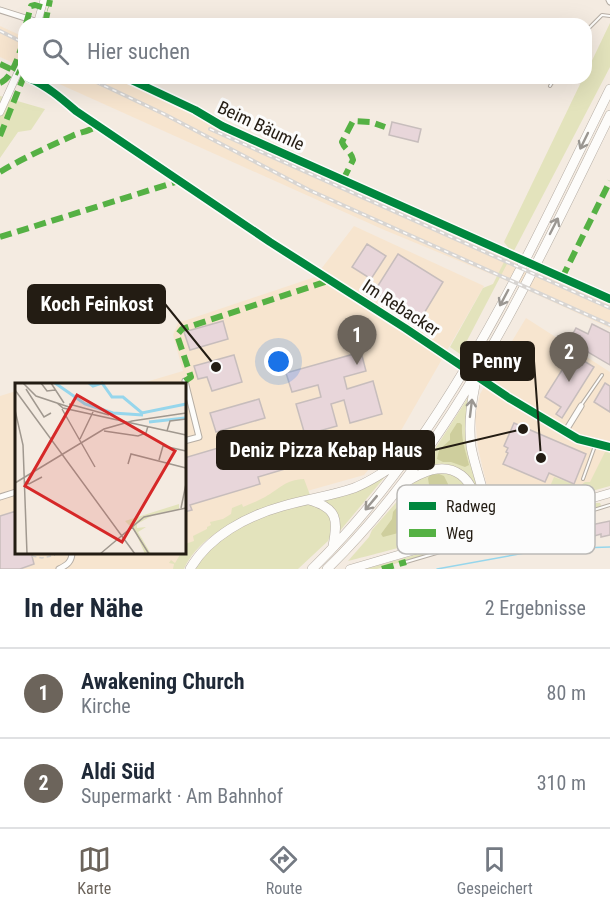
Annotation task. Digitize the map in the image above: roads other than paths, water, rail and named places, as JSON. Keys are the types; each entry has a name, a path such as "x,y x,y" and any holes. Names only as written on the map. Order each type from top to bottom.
{"highway":[{"path":"312,569 370,506 407,457 453,387 532,246 610,89"},
{"path":"401,484 436,435 477,370 518,298 610,115"},
{"path":"477,370 470,412 470,428 477,485"},
{"path":"191,568 203,550 237,525 270,510 355,487 407,457"},
{"path":"401,484 421,473 440,468 454,471 464,477 470,485"},
{"path":"327,569 353,542 397,489"},
{"path":"309,500 322,504 333,515 336,526 332,549"}],"main road":[{"path":"595,498 610,493"},
{"path":"350,569 403,554"}],"street":[{"path":"40,18 44,0"},
{"path":"0,10 24,18"},
{"path":"0,112 3,100 18,71"},
{"name":"Im Rebacker","path":"331,280 493,387 566,432 578,439 610,447"},
{"path":"186,385 200,436 186,440"},
{"path":"566,432 581,406"},
{"path":"0,497 15,492"},
{"path":"59,569 66,566 71,560 72,554"}],"lane":[{"path":"592,25 602,15 610,16"},
{"name":"Beim Bäumle","path":"140,84 195,110 222,126 610,299"},
{"path":"581,406 602,375"},
{"path":"583,479 596,443"},
{"path":"595,510 610,505"},
{"path":"406,562 433,554"}],"waterway":[{"path":"595,547 610,547"},
{"path":"437,569 520,554"}],"railway":[{"path":"0,31 18,40"},
{"path":"101,84 164,114 309,190 610,325"},
{"path":"210,129 610,308"}],"place":[{"name":"Awakening Church","path":"357,365"},
{"name":"Koch Feinkost","path":"216,367"},
{"name":"Aldi Süd","path":"569,382"},
{"name":"Deniz Pizza Kebap Haus","path":"523,429"},
{"name":"Penny","path":"541,458"}]}
